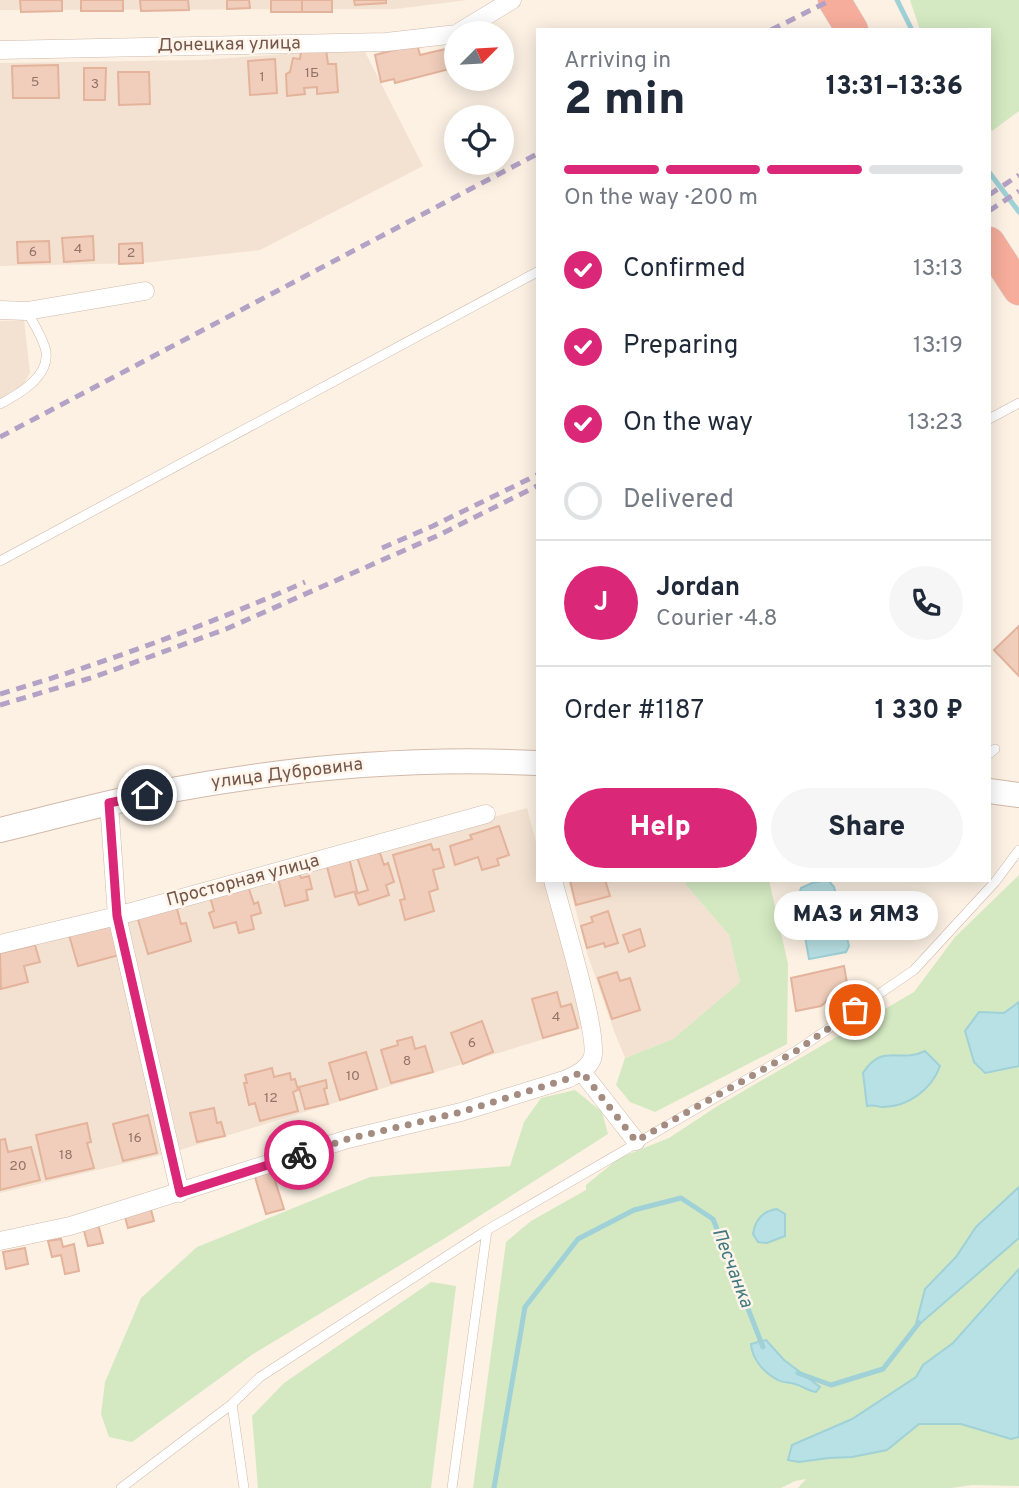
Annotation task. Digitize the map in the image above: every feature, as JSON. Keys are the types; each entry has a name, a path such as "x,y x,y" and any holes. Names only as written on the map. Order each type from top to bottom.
{"highway":[{"path":"834,0 851,28"},
{"path":"991,246 1019,289"}],"main road":[{"name":"улица Дубровина","path":"0,830 166,791 310,769 379,763 536,763"},
{"path":"991,785 1019,781"},
{"path":"991,791 1019,795"}],"street":[{"name":"Донецкая улица","path":"479,21 512,0"},
{"name":"Донецкая улица","path":"0,50 386,42 444,36"},
{"path":"0,310 27,311 145,290"},
{"path":"109,803 117,916 180,1193"},
{"name":"Просторная улица","path":"0,944 117,916 486,814"},
{"path":"0,1241 69,1226 348,1139 461,1112 582,1072 593,1058 593,1032 554,882"},
{"path":"582,1072 636,1141"}],"lane":[{"path":"0,561 536,273"},
{"path":"0,404 22,393 45,367 46,351 27,311"},
{"path":"991,418 1019,403"},
{"path":"121,1488 232,1404 260,1377 487,1230 636,1141 796,1051 914,970 995,882 1019,850"},
{"path":"452,1488 487,1230"},
{"path":"232,1404 244,1488"}],"shaded area":[{"path":"0,0 467,0 396,9 0,10"},
{"path":"363,48 423,166 260,250 143,263 0,266 0,63 203,60"},
{"path":"24,320 30,373 21,389 0,399 0,321"},
{"path":"527,808 536,842 536,882 548,882 587,1026 180,1150 126,915"},
{"path":"569,882 685,882 729,935 740,982 673,1039 625,1058 587,953"},
{"path":"110,923 165,1154 0,1193 0,953"}],"green space":[{"path":"910,0 1019,0 1019,111 992,131 991,28 919,28"},
{"path":"1019,875 1019,1486 798,1488 806,1479 781,1488 473,1488 506,1242 531,1221 586,1190 586,1185 619,1158 669,1138 716,1107 914,992 955,937"},
{"path":"685,882 769,882 788,964 787,1044 655,1112 630,1102 616,1085 625,1058 673,1039 740,982 729,935"},
{"path":"575,1090 602,1112 608,1134 445,1238 253,1354 132,1442 109,1437 101,1414 105,1382 141,1298 197,1247 370,1177 510,1166 524,1122 541,1098"},
{"path":"431,1282 456,1286 431,1488 258,1488 252,1416 284,1383"}],"water":[{"path":"830,882 834,887 849,946 846,952 809,959 798,898 801,888 812,883"},
{"path":"1019,1002 1019,1066 985,1073 974,1062 965,1031 979,1012 1004,1013"},
{"path":"925,1051 940,1066 925,1089 901,1104 867,1106 863,1073 870,1064 885,1056 907,1056"},
{"path":"1019,1187 1019,1238 915,1328 925,1289 956,1257 976,1227"},
{"path":"777,1209 785,1214 785,1236 767,1243 758,1242 753,1234 758,1220 764,1214"},
{"path":"1019,1269 1019,1437 1011,1439 961,1424 919,1424 887,1450 852,1457 799,1462 788,1460 792,1445 852,1419 916,1377 923,1365 953,1343"},
{"path":"766,1340 784,1360 820,1387 816,1392 780,1381 764,1369 756,1360 751,1344"}],"building":[{"path":"20,0 62,0 62,11 21,12"},
{"path":"81,0 123,0 123,11 81,11"},
{"path":"140,0 188,0 189,10 141,11"},
{"path":"227,0 249,0 250,8 227,9"},
{"path":"271,0 302,0 302,12 271,12"},
{"path":"302,0 332,0 332,12 302,12"},
{"path":"354,0 386,0 386,3 355,5"},
{"path":"417,44 420,55 444,49 444,70 395,83 394,79 381,82 375,55"},
{"path":"326,49 328,64 336,64 338,92 317,94 317,87 304,88 305,94 287,96 286,74 290,72 293,58 300,59 301,51"},
{"path":"275,59 277,93 250,95 248,61"},
{"path":"58,65 59,98 13,98 12,66"},
{"path":"84,68 106,68 105,100 84,100"},
{"path":"118,72 149,72 150,104 119,105"},
{"path":"93,236 94,260 64,262 62,238"},
{"path":"49,241 50,262 18,263 17,242"},
{"path":"142,243 143,263 119,264 119,244"},
{"path":"1019,626 1019,676 994,650"},
{"path":"499,826 509,855 497,859 499,865 482,870 478,857 455,865 450,846 472,839 470,835"},
{"path":"431,844 433,850 439,849 444,867 433,870 438,889 429,892 434,911 405,920 400,900 405,899 393,855"},
{"path":"378,847 384,865 388,863 394,882 386,885 389,895 359,905 355,894 368,890 356,854"},
{"path":"349,857 357,891 335,897 326,863"},
{"path":"299,873 301,878 309,876 312,889 306,890 308,900 285,906 278,878"},
{"path":"570,882 606,882 610,896 576,905"},
{"path":"248,886 254,904 258,902 261,913 251,916 254,929 239,933 236,922 214,928 209,913 214,911 210,897"},
{"path":"176,905 181,924 186,923 191,941 148,954 137,916"},
{"path":"608,911 618,943 605,947 604,943 587,948 581,926 593,922 591,917"},
{"path":"110,923 119,955 78,966 69,935"},
{"path":"640,929 645,946 629,952 623,935"},
{"path":"35,945 40,962 24,966 28,982 1,989 0,953"},
{"path":"844,966 847,983 821,1006 796,1011 791,978"},
{"path":"617,972 620,981 630,978 640,1010 612,1019 598,978"},
{"path":"557,992 561,1007 571,1004 578,1028 543,1038 532,999"},
{"path":"482,1021 493,1052 463,1064 451,1033"},
{"path":"412,1037 415,1049 425,1046 433,1072 391,1083 381,1050 398,1045 397,1041"},
{"path":"366,1052 377,1089 340,1100 329,1063"},
{"path":"272,1068 274,1077 290,1073 291,1080 295,1079 298,1090 293,1092 298,1111 260,1121 255,1103 249,1105 245,1075"},
{"path":"326,1080 327,1088 324,1089 328,1104 305,1109 299,1087"},
{"path":"214,1108 217,1123 221,1122 225,1136 197,1142 190,1113"},
{"path":"148,1115 157,1153 123,1161 113,1124"},
{"path":"87,1123 91,1142 87,1143 94,1168 46,1179 36,1135"},
{"path":"5,1139 8,1152 31,1147 40,1180 0,1190 0,1140"},
{"path":"272,1171 284,1209 266,1214 255,1177"},
{"path":"150,1206 154,1221 128,1228 124,1213"},
{"path":"98,1224 103,1243 88,1246 83,1227"},
{"path":"61,1239 63,1247 74,1244 79,1271 65,1274 61,1255 52,1257 48,1241"},
{"path":"25,1248 28,1264 6,1269 3,1252"}],"waterway":[{"name":"Песчанка","path":"897,0 911,28"},
{"name":"Песчанка","path":"991,175 1019,212"},
{"name":"Песчанка","path":"494,1488 525,1307 578,1239 634,1210 681,1198 713,1219 763,1347"},
{"name":"Песчанка","path":"798,1373 831,1385 883,1369 919,1323"}],"railway":[{"path":"775,28 831,0"},
{"path":"0,437 536,155"},
{"path":"991,194 1019,175"},
{"path":"991,210 1019,191"},
{"path":"382,548 536,475"},
{"path":"0,705 94,677 226,629 439,535 536,486"},
{"path":"0,694 154,643 305,582"}],"way so far":[{"path":"299,1155 348,1139 461,1112 582,1072 636,1141 796,1051 855,1010"}],"place":[{"name":"МАЗ и ЯМЗ","path":"855,1010"}],"route":[{"path":"147,795 109,803 117,916 180,1193 299,1155"}]}
